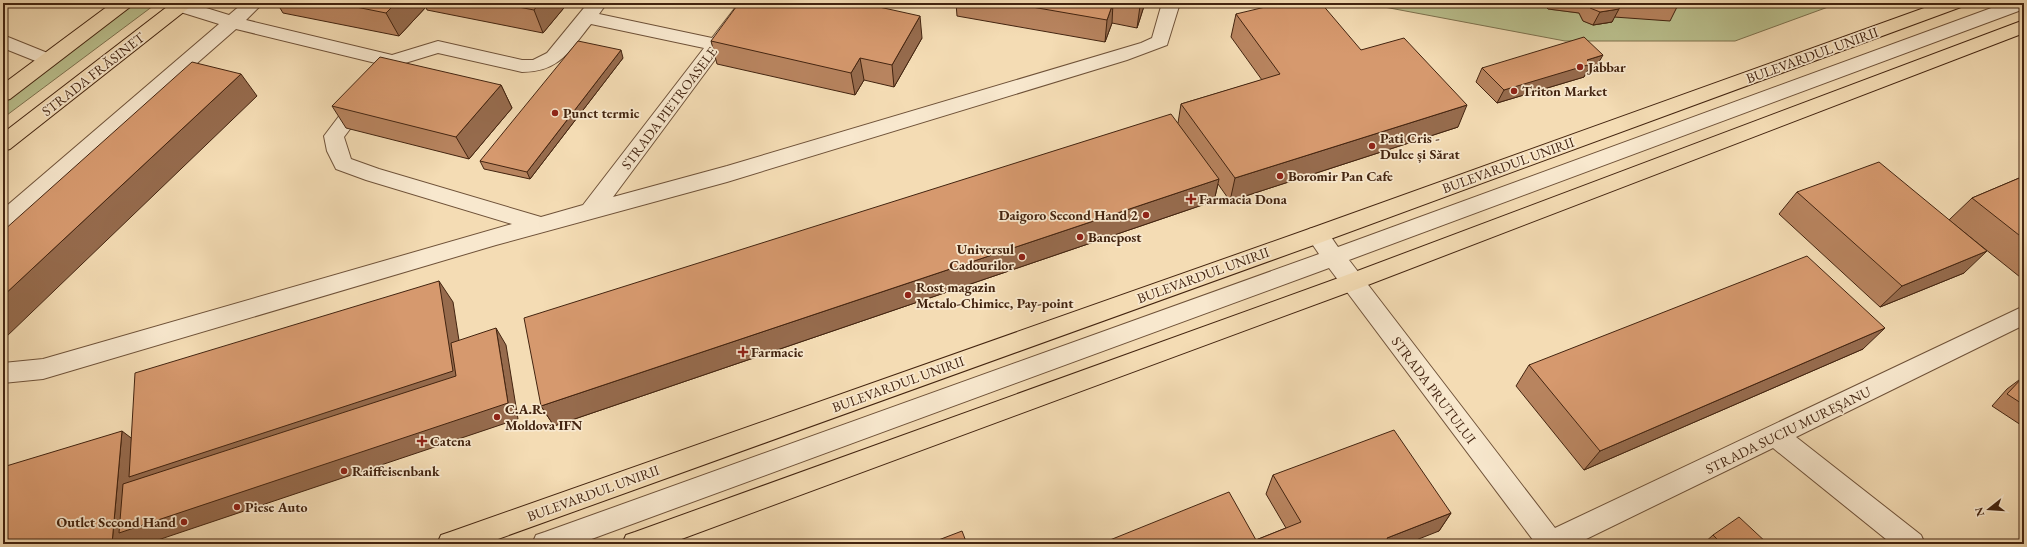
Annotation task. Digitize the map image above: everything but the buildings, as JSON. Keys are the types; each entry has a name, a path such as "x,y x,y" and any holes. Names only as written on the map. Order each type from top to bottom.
{"main road":[{"path":"3,94 124,3"},
{"name":"BULEVARDUL UNIRII","path":"450,544 1317,235 1955,3"},
{"name":"STRADA FRĂSINET","path":"3,144 182,5"},
{"path":"635,544 1352,282 2024,26"}],"street":[{"path":"3,221 254,3"},
{"name":"STRADA PIETROASELE","path":"590,212 748,3"},
{"path":"3,373 43,369 541,225 727,174 1148,47 1160,41 1171,3"},
{"path":"546,544 1334,258 2022,3"},
{"path":"182,5 232,22 392,61 438,47 522,66 536,66 554,57 593,10 716,45"},
{"path":"3,41 48,60"},
{"path":"392,61 334,136 337,152 343,164 373,175 541,225"},
{"name":"STRADA PRUTULUI","path":"1317,235 1551,544"},
{"name":"STRADA SUCIU MUREȘANU","path":"1551,544 2024,315"},
{"path":"1776,436 1912,544"}],"green space":[{"path":"136,3 157,3 3,118 3,101"},
{"path":"1363,3 1542,3 1548,9 1579,13 1583,21 1593,25 1612,22 1614,17 1663,3 1839,3 1735,41 1565,41"}],"place":[{"name":"Jabbar","path":"1580,67"},
{"name":"Triton Market","path":"1514,91"},
{"name":"Punct termic","path":"555,113"},
{"name":"Pati Cris - Dulce și Sărat","path":"1372,146"},
{"name":"Boromir Pan Cafe","path":"1280,176"},
{"name":"Farmacia Dona","path":"1191,199"},
{"name":"Daigoro Second Hand 2","path":"1146,215"},
{"name":"Bancpost","path":"1080,237"},
{"name":"Universul Cadourilor","path":"1022,257"},
{"name":"Rost magazin Metalo-Chimice, Pay-point","path":"908,295"},
{"name":"Farmacie","path":"743,352"},
{"name":"C.A.R. Moldova IFN","path":"497,417"},
{"name":"Catena","path":"422,441"},
{"name":"Raiffeisenbank","path":"344,471"},
{"name":"Piese Auto","path":"237,507"},
{"name":"Outlet Second Hand","path":"184,522"}]}
